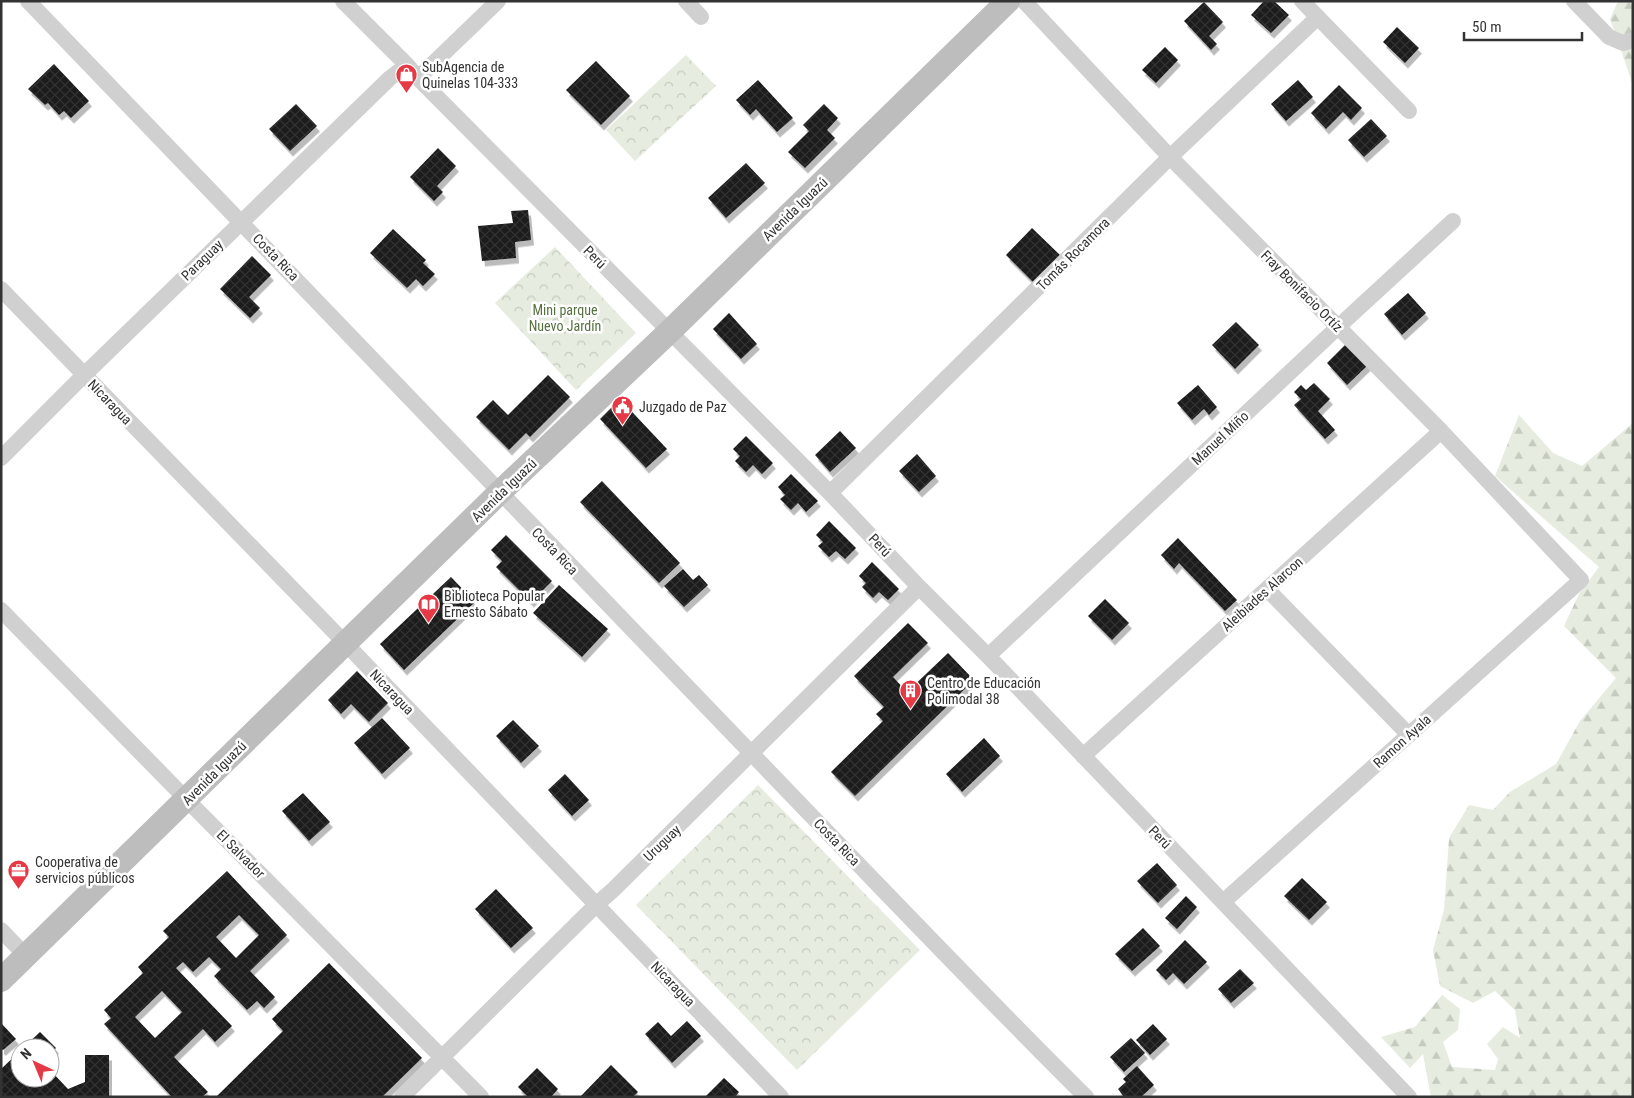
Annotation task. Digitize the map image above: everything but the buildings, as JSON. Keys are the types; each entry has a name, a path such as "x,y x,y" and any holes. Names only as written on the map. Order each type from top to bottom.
{"main road":[{"name":"Avenida Iguazú","path":"1,980 499,493 669,332 1008,1"}],"street":[{"name":"Costa Rica","path":"28,1 242,222 499,493 1086,1097"},
{"name":"Perú","path":"343,1 830,493 1409,1097"},
{"path":"418,78 498,1"},
{"path":"686,1 701,17"},
{"name":"Fray Bonifacio Ortíz","path":"1024,1 1170,157 1441,431 1581,580"},
{"path":"1302,1 1409,111"},
{"path":"1574,1 1609,37 1623,43 1633,40"},
{"name":"Tomás Rocamora","path":"830,493 1170,157 1318,17"},
{"name":"Paraguay","path":"1,458 390,78 407,65"},
{"name":"Manuel Miño","path":"988,656 1338,326 1453,221"},
{"name":"Nicaragua","path":"1,289 346,644 781,1097"},
{"name":"Aleibiades Alarcon","path":"1083,756 1441,431"},
{"name":"Ramon Ayala","path":"1223,902 1581,580"},
{"name":"Uruguay","path":"402,1097 920,588"},
{"path":"1268,589 1409,735"},
{"name":"El Salvador","path":"1,610 481,1097"},
{"path":"1,930 26,956"}],"green space":[{"path":"1618,1 1633,1 1633,85 1610,19"},
{"path":"686,55 716,86 635,161 606,130"},
{"name":"Mini parque Nuevo Jardín","path":"555,247 636,333 576,390 495,303"},
{"path":"1519,415 1553,453 1582,466 1633,423 1633,1097 1431,1097 1423,1054 1410,1068 1381,1037 1415,1027 1442,995 1460,1009 1458,1030 1443,1042 1452,1067 1495,1070 1498,1059 1487,1044 1503,1027 1520,1038 1515,1010 1495,991 1473,1003 1440,986 1433,950 1444,910 1449,838 1469,805 1493,810 1510,792 1556,764 1580,721 1616,678 1564,626 1579,594 1599,567 1495,476"},
{"path":"758,785 920,950 797,1070 636,905"}],"place":[{"name":"SubAgencia de Quinelas 104-333","path":"406,94"},
{"name":"Juzgado de Paz","path":"623,426"},
{"name":"Biblioteca Popular Ernesto Sábato","path":"428,623"},
{"name":"Centro de Educación Polimodal 38","path":"911,710"},
{"name":"Cooperativa de servicios públicos","path":"19,889"}]}
